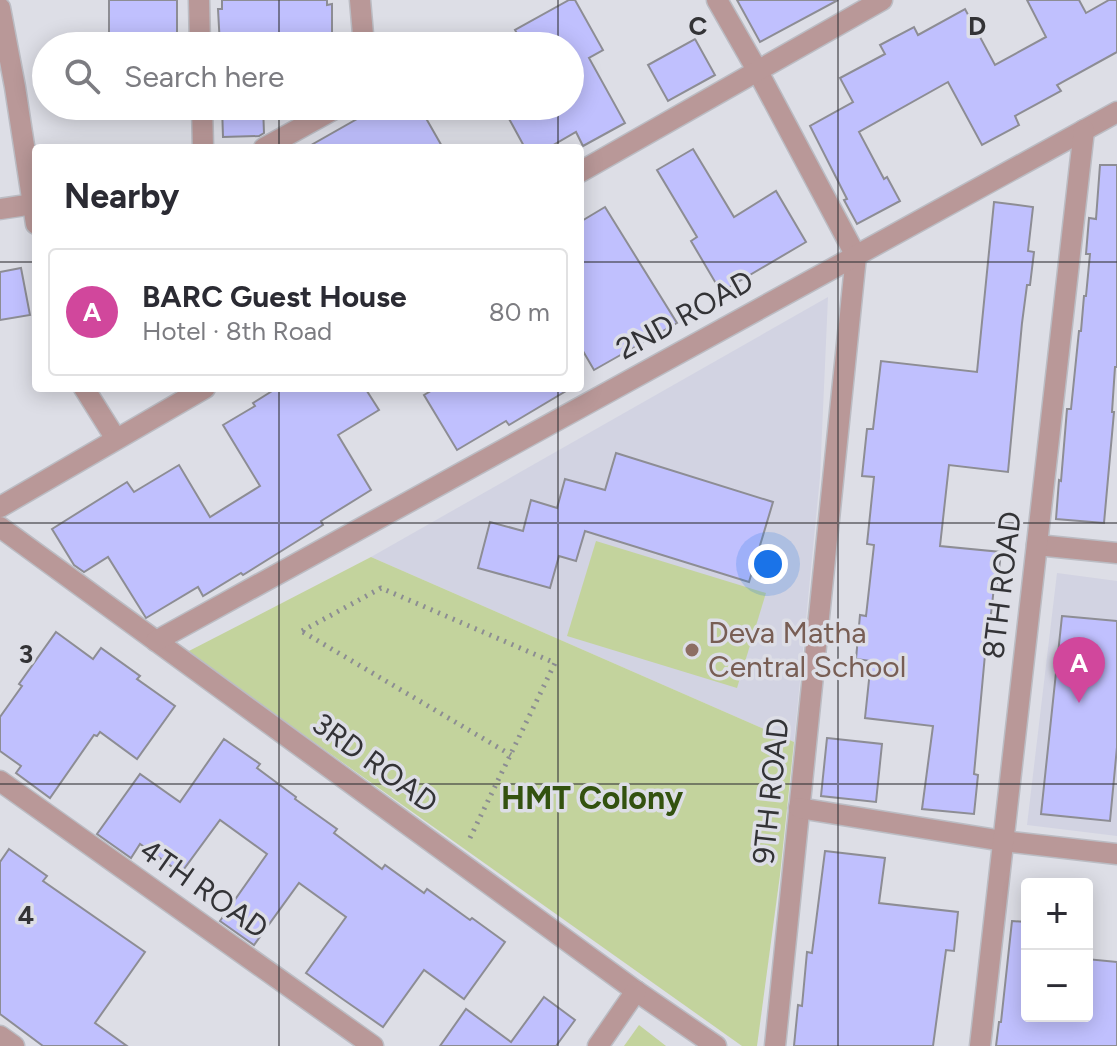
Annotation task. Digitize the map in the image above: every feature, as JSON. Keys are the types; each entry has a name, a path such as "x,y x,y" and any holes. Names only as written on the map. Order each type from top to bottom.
{"street":[{"path":"199,0 200,32"},
{"path":"360,0 363,32"},
{"path":"717,0 856,256"},
{"path":"584,170 882,0"},
{"path":"0,8 7,88 32,200"},
{"name":"2ND ROAD","path":"156,641 1117,112"},
{"path":"202,120 203,144"},
{"path":"271,144 315,120"},
{"name":"8TH ROAD","path":"980,1046 1084,130"},
{"path":"0,209 32,214"},
{"name":"9TH ROAD","path":"775,1046 856,256"},
{"path":"87,392 116,439"},
{"path":"0,507 198,392"},
{"name":"3RD ROAD","path":"0,527 636,991 716,1046"},
{"path":"1037,545 1117,553"},
{"name":"4TH ROAD","path":"0,781 373,1046"},
{"path":"799,808 1003,841 1117,854"},
{"path":"598,1046 636,991"},
{"path":"0,1036 14,1046"}],"path":[{"path":"459,861 511,755 555,663 381,588 302,631 511,755"}],"shaded area":[{"name":"Deva Matha Central School","path":"828,297 820,477 794,742 371,557"},
{"path":"1057,573 1117,581 1117,836 1027,825"}],"green space":[{"path":"596,541 766,593 737,688 567,636"},
{"path":"371,557 794,742 757,1046 742,1046 187,652"},
{"path":"639,1025 666,1046 624,1046"}],"building":[{"path":"109,0 177,0 177,32 109,32"},
{"path":"222,0 327,0 327,5 332,4 332,32 219,32 218,9 222,9"},
{"path":"569,0 575,0 603,50 589,58 625,123 584,145 576,132 555,144 523,144 510,120 584,120 584,32 515,30"},
{"path":"737,0 838,0 760,42"},
{"path":"1027,0 1079,0 1086,13 1109,0 1117,0 1117,52 1057,85 1061,91 1015,116 1019,125 982,145 948,82 859,132 884,179 887,177 900,201 857,224 810,126 853,102 840,78 885,54 880,45 914,27 918,35 965,9 995,65 1046,37"},
{"path":"695,39 715,75 668,101 648,65"},
{"path":"222,120 264,120 264,133 259,136 223,137"},
{"path":"355,120 427,120 441,144 313,144"},
{"path":"693,149 734,217 776,191 806,242 721,292 691,241 697,237 657,170"},
{"path":"1100,165 1117,165 1117,367 1104,523 1056,519 1067,409 1071,409 1086,296 1089,218 1096,219"},
{"path":"994,202 1033,207 1028,251 1034,252 1022,323 1008,472 949,465 940,546 1001,552 997,587 994,587 988,622 974,774 978,775 974,814 922,809 933,726 865,718 871,661 856,659 860,615 866,616 874,545 867,544 874,477 862,476 867,429 873,429 881,361 977,372"},
{"path":"605,207 677,323 594,370 584,353 584,220"},
{"path":"21,268 30,315 0,320 0,272"},
{"path":"271,392 368,392 379,410 338,435 371,490 321,521 323,525 243,575 241,573 203,596 198,587 146,618 108,557 84,572 74,565 52,529 127,482 134,492 179,465 210,517 260,486 223,425 255,406 253,403"},
{"path":"429,392 564,392 509,425 506,421 457,450 424,395"},
{"path":"616,453 773,502 749,582 585,531 576,561 559,556 550,588 478,568 490,522 523,531 531,500 557,508 565,479 605,490"},
{"path":"1062,616 1117,621 1117,747 1110,821 1041,814"},
{"path":"56,632 93,659 101,648 175,706 137,759 100,732 94,735 50,798 16,773 21,766 0,751 0,717"},
{"path":"827,738 882,744 876,802 821,796"},
{"path":"224,739 260,764 257,768 337,829 334,833 382,869 385,865 424,893 427,889 505,942 464,999 424,970 383,1027 344,1000 306,973 346,917 299,883 254,945 220,921 267,854 220,820 181,873 140,844 131,858 97,834 140,774 180,802"},
{"path":"9,849 47,876 43,881 145,952 95,1023 127,1046 43,1046 0,1014 0,862"},
{"path":"825,851 885,858 879,903 958,912 954,951 946,950 933,1046 794,1046 798,1005 802,1006 807,952 812,953"},
{"path":"1012,921 1021,922 1021,1022 1093,1022 1093,960 1117,962 1117,1046 996,1046"},
{"path":"544,997 575,1020 556,1046 440,1046 466,1009 511,1042"}],"place":[{"name":"Deva Matha Central School","path":"692,650"},
{"name":"BARC Guest House","path":"1079,703"}],"district":[{"name":"HMT Colony","path":"592,798"}]}
